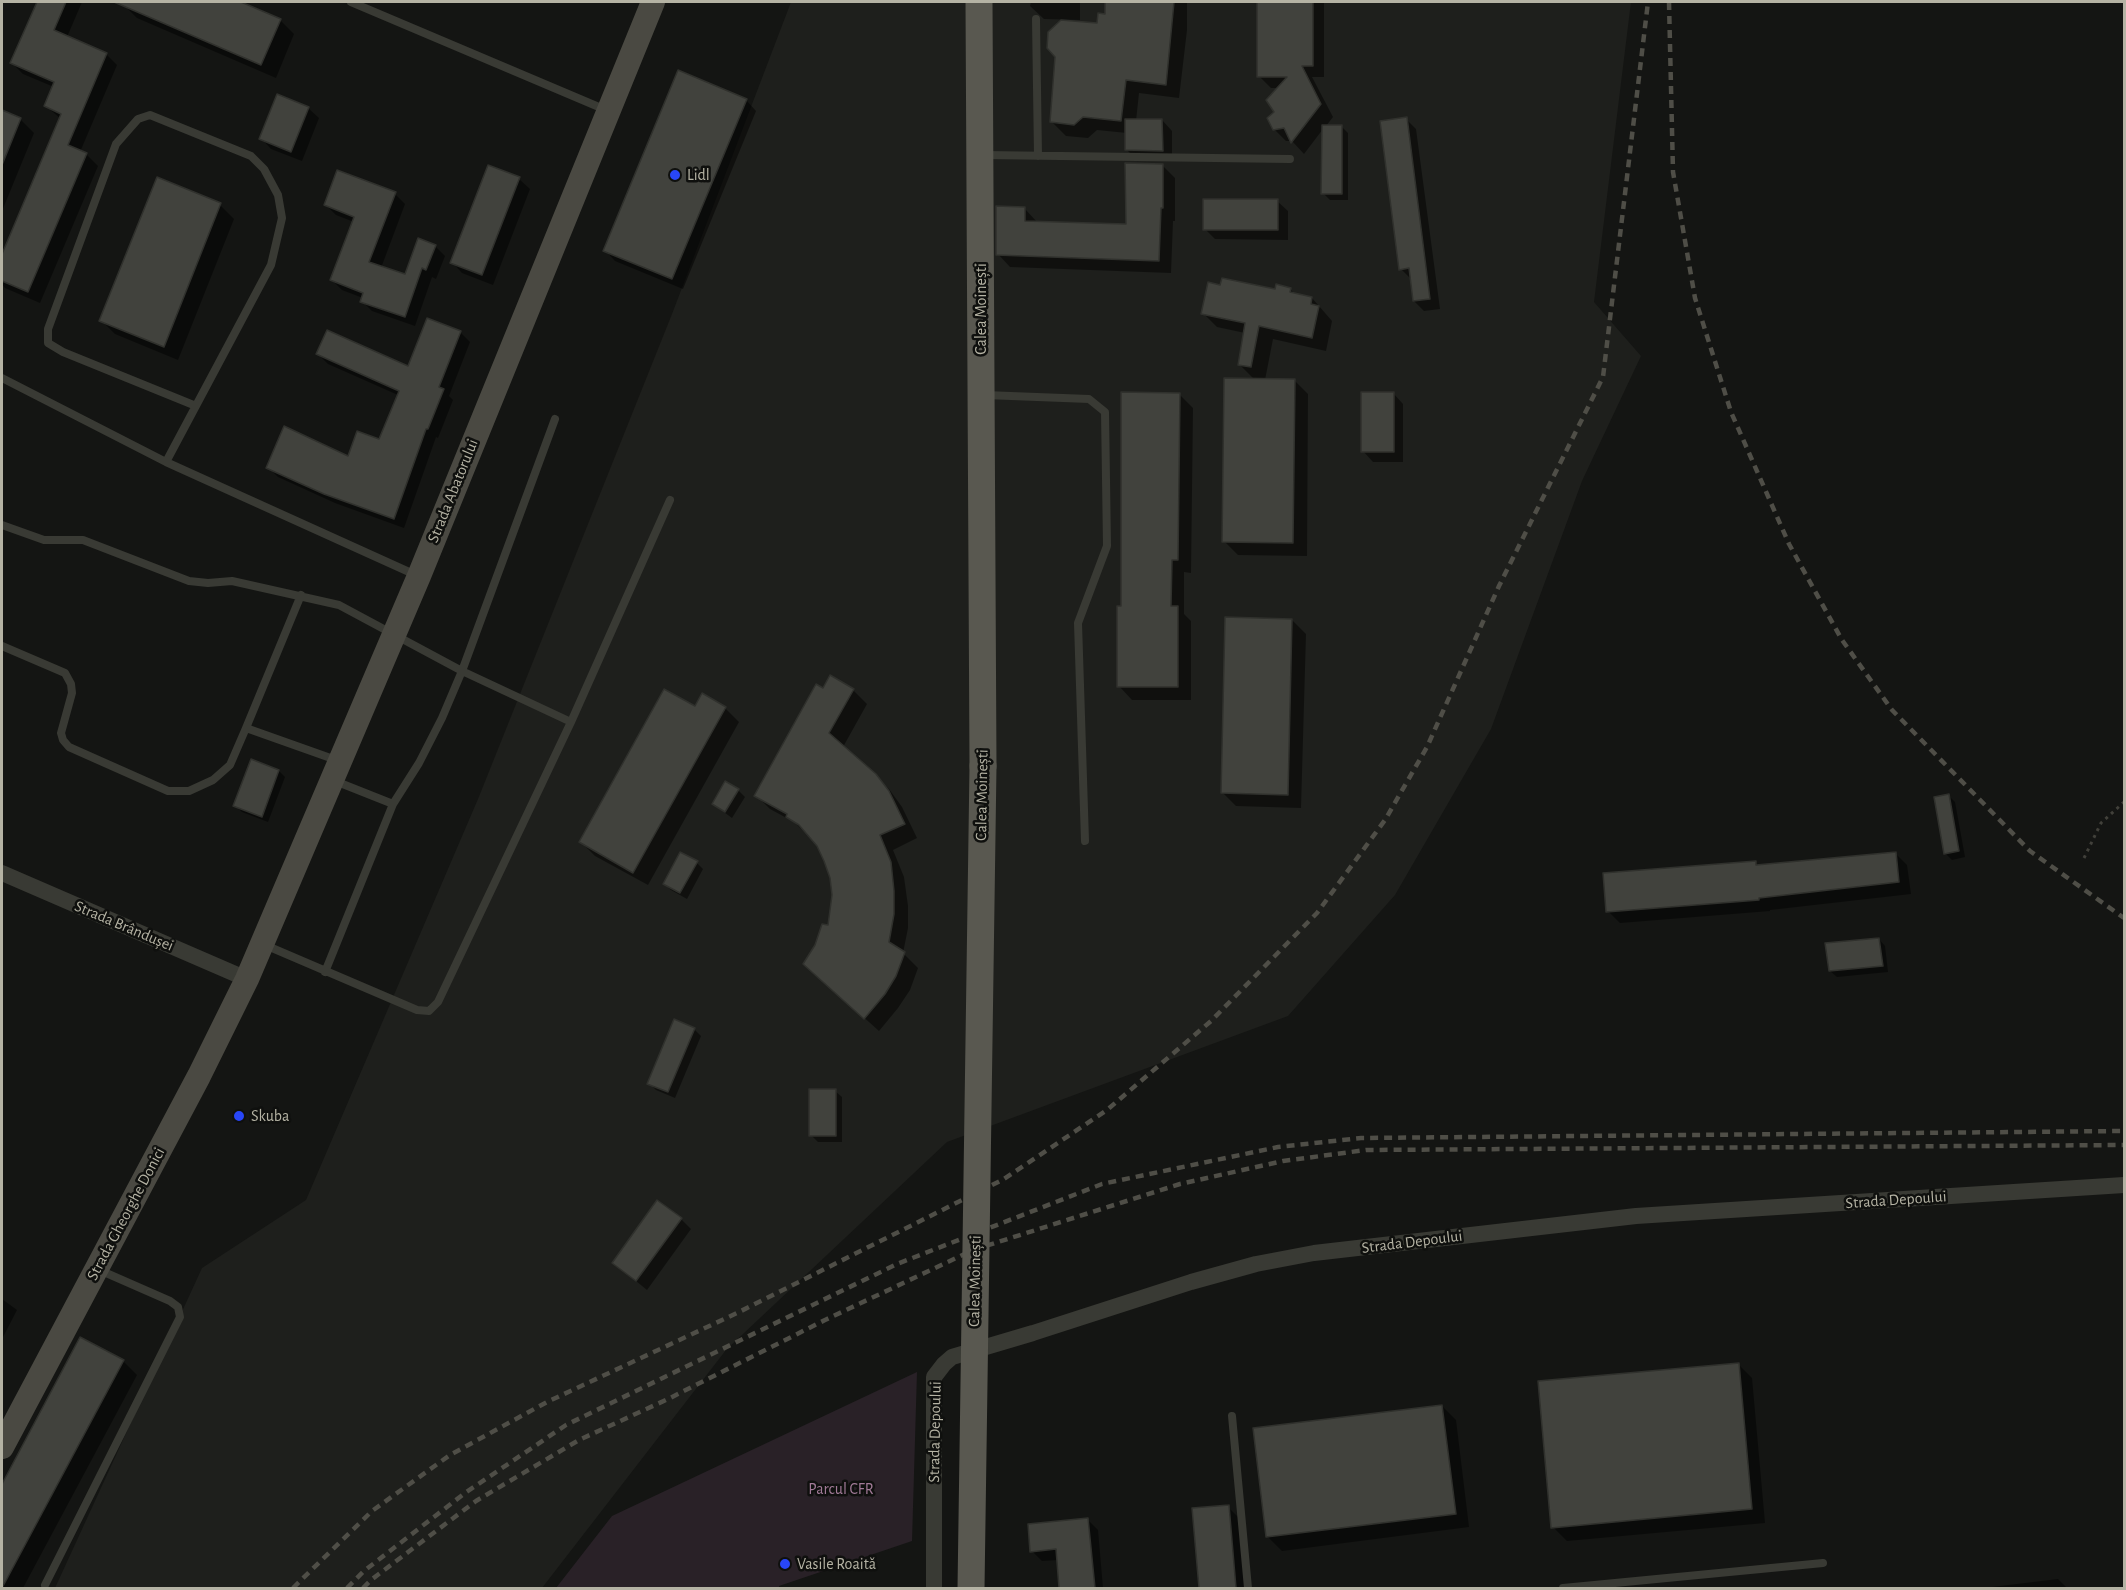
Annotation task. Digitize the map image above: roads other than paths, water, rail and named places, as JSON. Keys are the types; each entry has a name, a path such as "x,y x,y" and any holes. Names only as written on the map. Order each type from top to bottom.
{"main road":[{"name":"Calea Moinești","path":"971,1588 983,766 979,2"}],"street":[{"name":"Strada Abatorului","path":"247,979 419,576 653,2"},
{"name":"Strada Brândușei","path":"2,873 247,979"},
{"name":"Strada Gheorghe Donici","path":"2,1447 200,1076 247,979"},
{"name":"Strada Depoului","path":"934,1588 934,1377 952,1357 1191,1282 1256,1264 1314,1253 1636,1216 2124,1185"}],"lane":[{"path":"351,2 609,111"},
{"path":"1036,19 1038,156"},
{"path":"166,462 196,406 270,265 282,218 278,195 264,169 251,156 150,115 138,119 116,144 48,329 48,343 63,352 196,406"},
{"path":"980,155 1290,159"},
{"path":"2,378 166,462 419,576"},
{"path":"981,395 1089,399 1105,412 1107,546 1078,623 1085,841"},
{"path":"325,972 393,804 438,727 462,670 555,419"},
{"path":"262,944 417,1010 429,1011 438,1002 571,722 670,500"},
{"path":"2,525 44,540 83,540 189,580 208,583 232,581 339,605 462,670 571,722"},
{"path":"2,645 65,673 71,684 72,693 61,733 69,747 168,791 189,791 213,780 230,765 301,595"},
{"path":"246,728 336,770 393,804"},
{"path":"45,1585 180,1317 178,1307 171,1301 97,1269"},
{"path":"1232,1416 1248,1588"},
{"path":"1563,1588 1823,1563"}],"railway":[{"path":"293,1588 372,1511 450,1455 547,1402 737,1313 1004,1179 1107,1110 1211,1021 1317,913 1385,820 1427,747 1499,586 1603,377 1648,2"},
{"path":"1669,2 1673,172 1695,298 1731,412 1789,544 1842,640 1892,710 2030,851 2124,918"},
{"path":"347,1588 364,1571 465,1493 566,1425 897,1264 1102,1184 1278,1147 1361,1138 2124,1131"},
{"path":"363,1588 476,1501 579,1440 973,1250 1180,1184 1283,1161 1366,1150 2124,1145"}],"place":[{"name":"Lidl","path":"675,175"},
{"name":"Skuba","path":"239,1116"},
{"name":"Vasile Roaită","path":"785,1564"}],"park label":[{"name":"Parcul CFR","path":"841,1489"}]}
